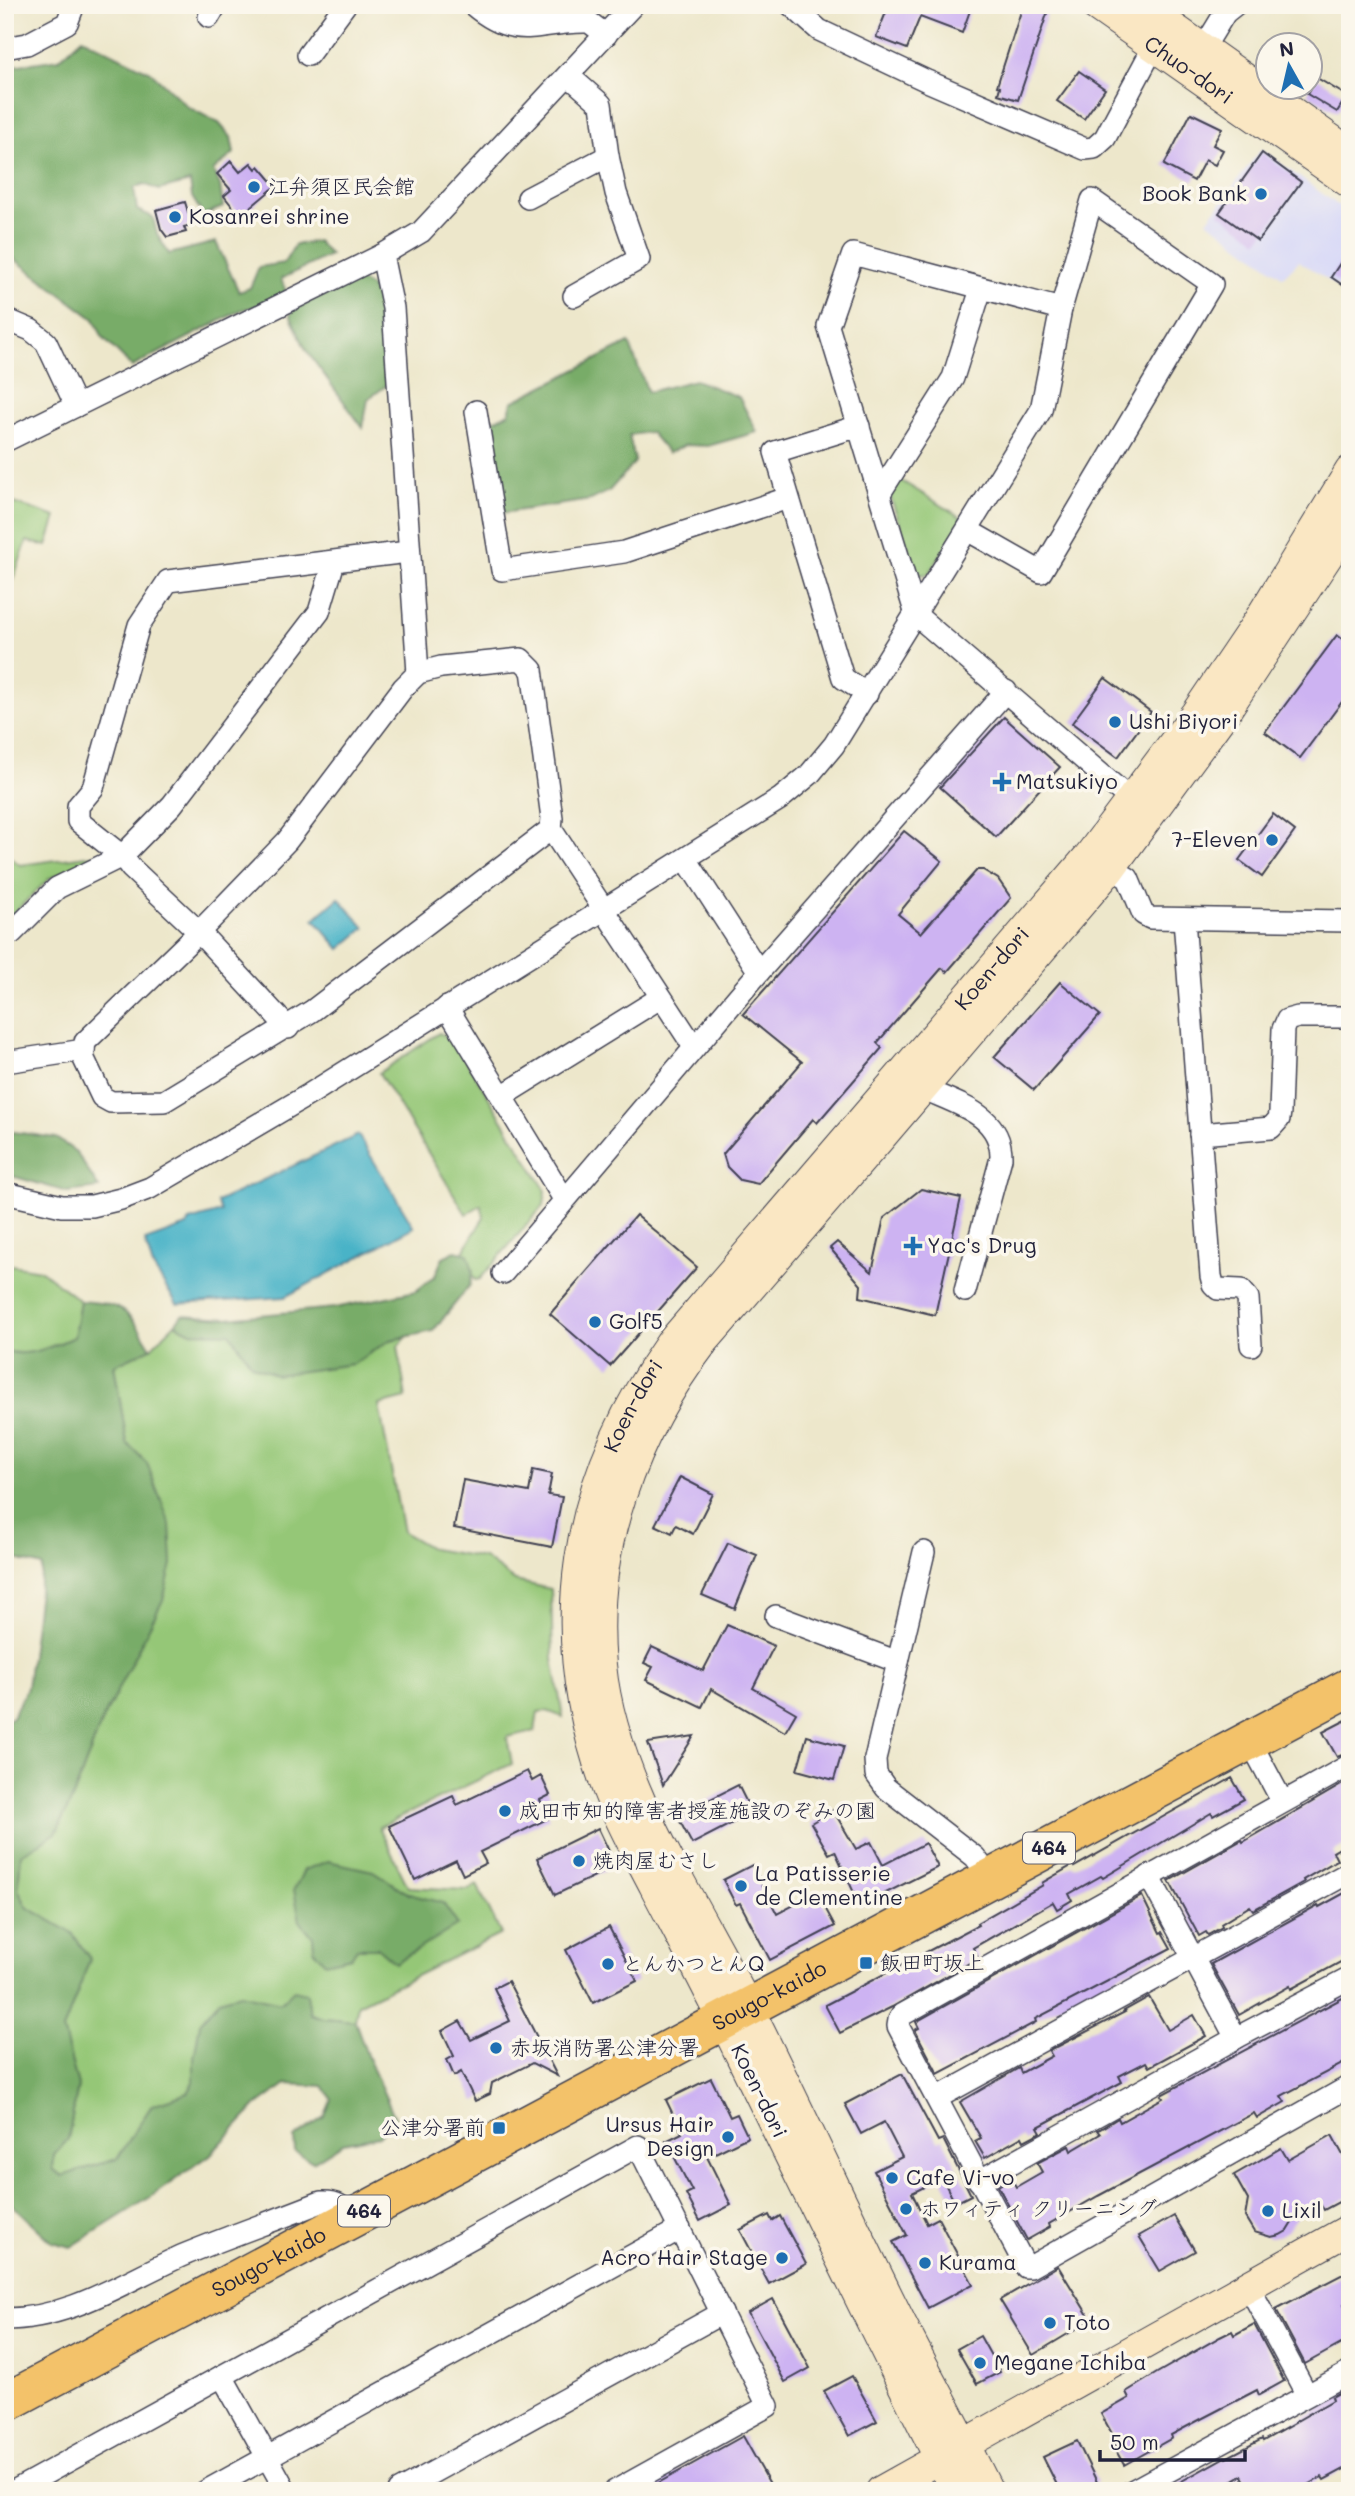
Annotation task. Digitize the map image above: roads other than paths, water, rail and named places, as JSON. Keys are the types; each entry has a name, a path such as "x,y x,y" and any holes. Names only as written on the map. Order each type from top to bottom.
{"highway":[{"name":"Sougo-kaido","path":"5,2403 1350,1687"}],"street":[{"path":"5,48 27,44 67,23 75,5"},
{"path":"308,55 345,5"},
{"path":"473,5 505,25 521,29 589,22 606,35"},
{"path":"5,441 382,255 421,232 633,5"},
{"path":"791,5 819,30 938,86 1085,149 1094,148 1105,138 1154,46"},
{"name":"Chuo-dori","path":"1095,5 1350,183"},
{"name":"Chuo-dori","path":"1141,5 1350,153"},
{"path":"1203,49 1225,13 1235,5"},
{"path":"569,76 601,104 616,193 639,259 575,296"},
{"path":"528,198 608,156"},
{"path":"5,1193 62,1206 92,1206 150,1188 310,1094 796,788 823,761 867,694 1041,411 1061,309 1092,200 1212,285 1041,572 969,531"},
{"path":"1061,309 853,254 828,326 916,615 1142,807"},
{"path":"382,255 393,307 418,673"},
{"path":"880,493 953,378 981,289"},
{"path":"5,319 31,330 46,342 76,406"},
{"path":"476,411 502,570 624,552 788,498"},
{"path":"859,426 775,452 843,678 867,694"},
{"name":"Koen-dori","path":"1142,807 1350,471"},
{"name":"Koen-dori","path":"988,2491 952,2451 736,2014 630,1776 614,1730 601,1658 603,1565 625,1481 656,1410 680,1372 704,1340 922,1088 1142,807 1240,690 1350,522"},
{"path":"288,1028 199,932 131,868 122,856 78,821 78,806 93,788 139,625 168,581 408,552"},
{"path":"5,935 12,933 57,888 122,856 172,805 319,612 334,562"},
{"path":"551,829 288,1028 164,1101 111,1102 102,1097 83,1057 85,1042 199,932 287,841 403,688 418,673 441,667 521,659 532,670 551,829 694,1047"},
{"path":"503,1273 694,1047 1006,691"},
{"path":"686,859 759,972"},
{"path":"1099,863 1128,878 1143,914 1150,918 1350,921"},
{"name":"Koen-dori","path":"736,2014 609,1793 588,1728 577,1654 576,1609 583,1534 593,1497 617,1433 634,1399 670,1344 1099,863"},
{"path":"1184,919 1211,1276 1218,1289 1241,1290 1248,1298 1251,1345"},
{"path":"502,1096 660,998"},
{"path":"447,1007 564,1199"},
{"path":"1200,1134 1271,1128 1279,1119 1283,1030 1287,1020 1298,1017 1350,1017"},
{"path":"5,1062 84,1050"},
{"path":"922,1088 986,1119 1000,1140 1001,1158 965,1291"},
{"path":"924,1552 875,1759 876,1774 886,1788 975,1857 991,1879"},
{"path":"776,1616 898,1661"},
{"path":"1250,1741 1282,1801"},
{"path":"1350,1765 902,2015 898,2026 1026,2267 1350,2086"},
{"path":"937,2098 1350,1872"},
{"path":"1149,1876 1236,2038"},
{"path":"979,2181 1350,1978"},
{"path":"14,2491 638,2146 768,2406 615,2491"},
{"path":"5,2319 50,2313 88,2301 184,2255 321,2203 333,2202 342,2205 352,2217"},
{"path":"206,2491 680,2229"},
{"path":"881,2491 1350,2229"},
{"path":"1248,2285 1307,2395"},
{"path":"399,2491 722,2313"},
{"path":"1132,2491 1350,2372"},
{"path":"222,2376 286,2491"},
{"name":"Koen-dori","path":"952,2451 956,2491"}],"water":[{"path":"339,898 365,928 340,949 314,919"},
{"path":"358,1135 414,1227 285,1297 177,1304 153,1267 145,1241 187,1226 189,1221 221,1212 217,1202"}],"place":[{"name":"江弁須区民会館","path":"254,187"},
{"name":"Book Bank","path":"1261,194"},
{"name":"Kosanrei shrine","path":"175,217"},
{"name":"Ushi Biyori","path":"1115,722"},
{"name":"Matsukiyo","path":"1002,782"},
{"name":"7-Eleven","path":"1272,840"},
{"name":"Yac's Drug","path":"913,1246"},
{"name":"Golf5","path":"595,1322"},
{"name":"成田市知的障害者授産施設のぞみの園","path":"505,1811"},
{"name":"焼肉屋むさし","path":"579,1861"},
{"name":"La Patisserie de Clementine","path":"741,1886"},
{"name":"飯田町坂上","path":"866,1963"},
{"name":"とんかつとんQ","path":"608,1964"},
{"name":"赤坂消防署公津分署","path":"496,2048"},
{"name":"公津分署前","path":"499,2128"},
{"name":"Ursus Hair Design","path":"728,2137"},
{"name":"Cafe Vi-vo","path":"892,2178"},
{"name":"ホワィティ クリーニング","path":"906,2209"},
{"name":"Lixil","path":"1268,2211"},
{"name":"Acro Hair Stage","path":"782,2258"},
{"name":"Kurama","path":"925,2263"},
{"name":"Toto","path":"1050,2323"},
{"name":"Megane Ichiba","path":"980,2363"}]}
